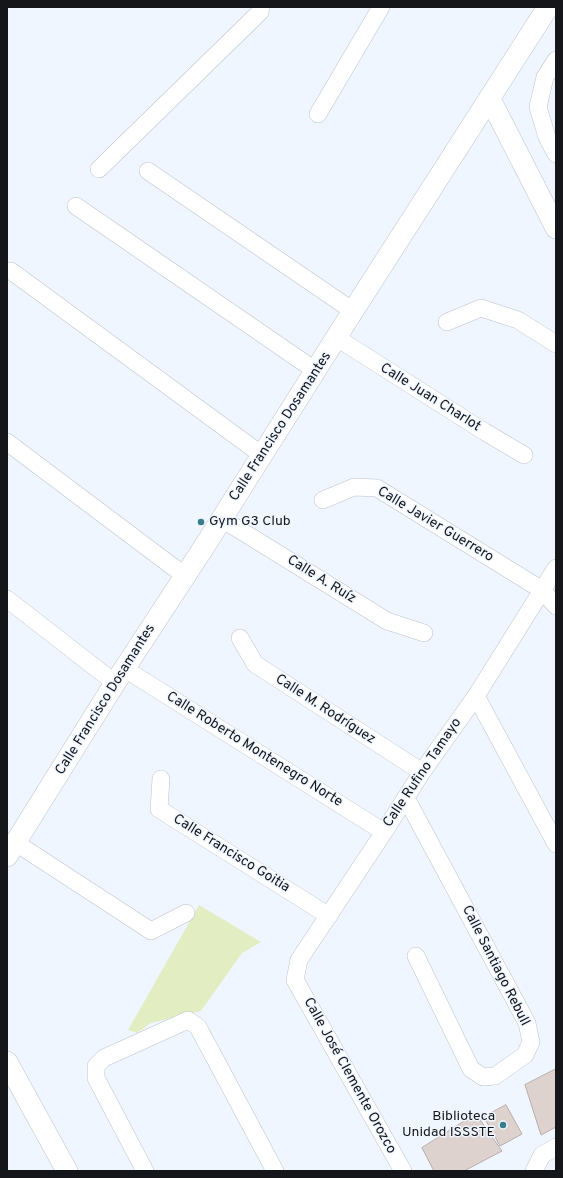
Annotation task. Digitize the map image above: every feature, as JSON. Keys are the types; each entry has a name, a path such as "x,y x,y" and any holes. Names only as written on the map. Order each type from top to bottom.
{"street":[{"path":"99,169 260,12 261,7"},
{"path":"318,114 381,7"},
{"name":"Calle Francisco Dosamantes","path":"11,849 548,7"},
{"path":"556,60 545,77 538,107 547,137 556,154"},
{"path":"490,99 556,228"},
{"path":"148,170 353,311"},
{"path":"76,206 316,371"},
{"path":"12,271 262,455"},
{"path":"447,322 481,308 518,320 556,344"},
{"name":"Calle Juan Charlot","path":"337,338 524,455"},
{"path":"7,442 185,576"},
{"name":"Calle Javier Guerrero","path":"323,500 354,487 377,488 542,590 556,606"},
{"name":"Calle A. Ruíz","path":"222,519 387,621 424,633"},
{"name":"Calle Rufino Tamayo","path":"295,980 299,960 422,772 476,696 556,568"},
{"name":"Calle Roberto Montenegro Norte","path":"7,599 120,676 384,832"},
{"name":"Calle M. Rodríguez","path":"240,638 255,664 422,772"},
{"path":"476,696 556,844"},
{"name":"Calle Francisco Goitia","path":"161,779 159,808 329,916"},
{"name":"Calle Santiago Rebull","path":"406,798 527,1023 531,1042 525,1055 495,1076 483,1077 471,1069 416,956"},
{"path":"11,849 151,931 186,913"},
{"name":"Calle José Clemente Orozco","path":"295,980 403,1171"},
{"path":"145,1171 96,1078 96,1066 104,1058 188,1020 198,1027 275,1171"},
{"path":"7,1062 67,1171"},
{"path":"534,1171 542,1155 556,1147"}],"green space":[{"path":"199,905 261,942 242,953 201,1011 151,1023 137,1033 128,1030"}],"building":[{"path":"556,1069 556,1127 541,1135 525,1085"},
{"name":"Biblioteca Unidad ISSSTE","path":"506,1105 522,1134 500,1146 484,1117"},
{"path":"476,1114 502,1151 464,1171 434,1171 422,1148"}],"place":[{"name":"Gym G3 Club","path":"201,522"},
{"name":"Biblioteca Unidad ISSSTE","path":"503,1125"}]}
